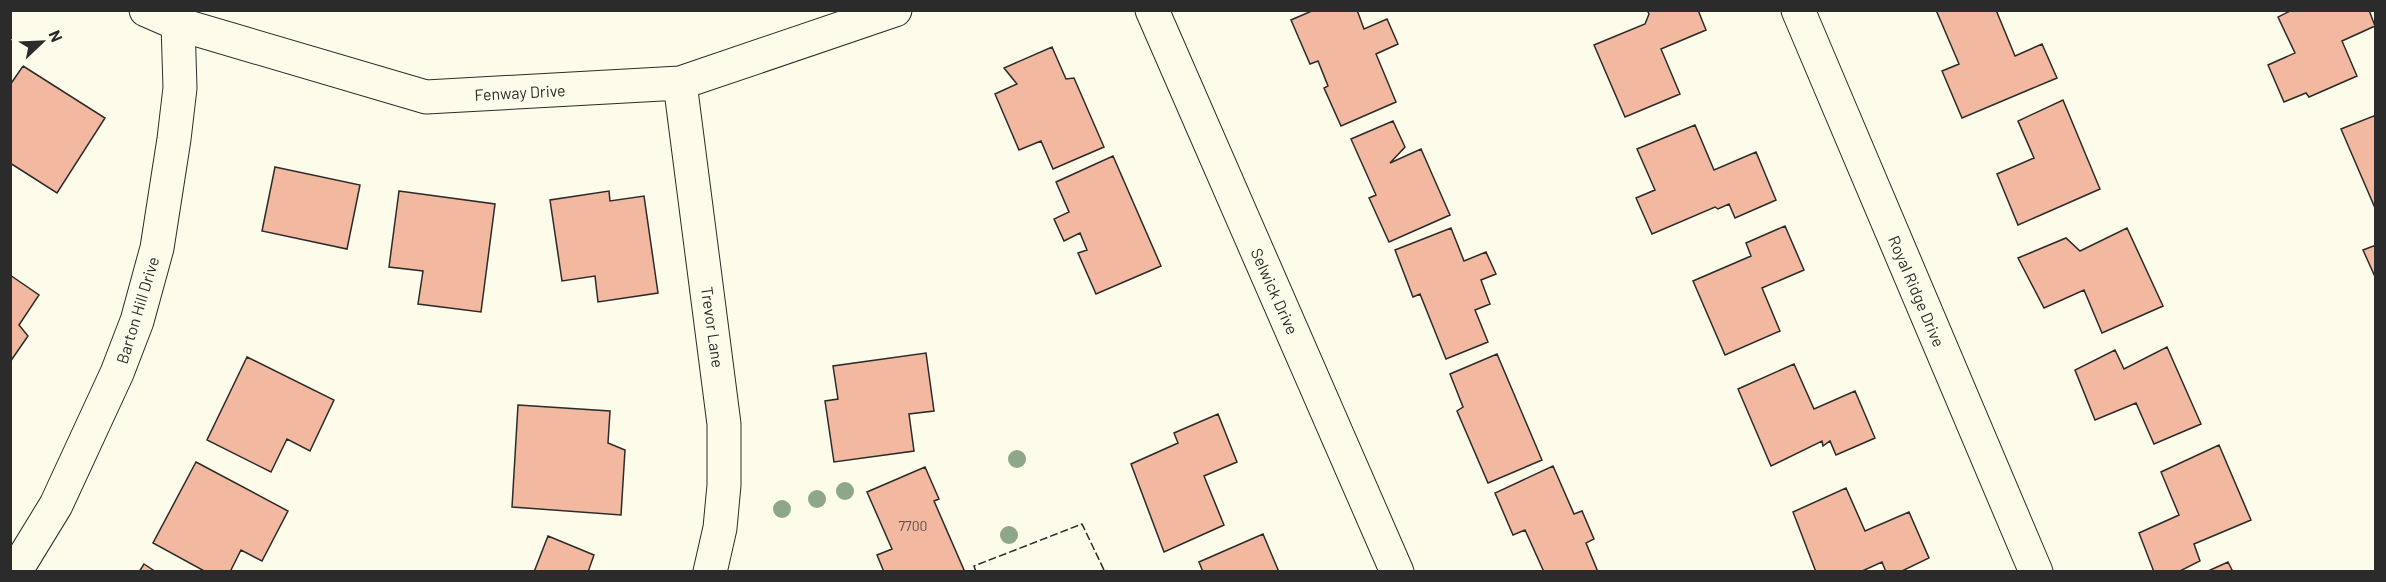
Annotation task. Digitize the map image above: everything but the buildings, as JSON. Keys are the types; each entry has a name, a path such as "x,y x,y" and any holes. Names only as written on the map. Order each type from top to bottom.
{"street":[{"name":"Fenway Drive","path":"146,10 178,24 426,97 680,83 895,10"},
{"name":"Selwick Drive","path":"1152,10 1397,572"},
{"name":"Royal Ridge Drive","path":"1798,10 2036,572"},
{"name":"Barton Hill Drive","path":"15,572 56,505 117,373 137,321 157,248 174,139 180,88 178,24"},
{"name":"Trevor Lane","path":"680,83 724,424 724,485 720,528 710,572"}],"fence":[{"path":"976,572 974,566 1082,524 1105,572"}]}
